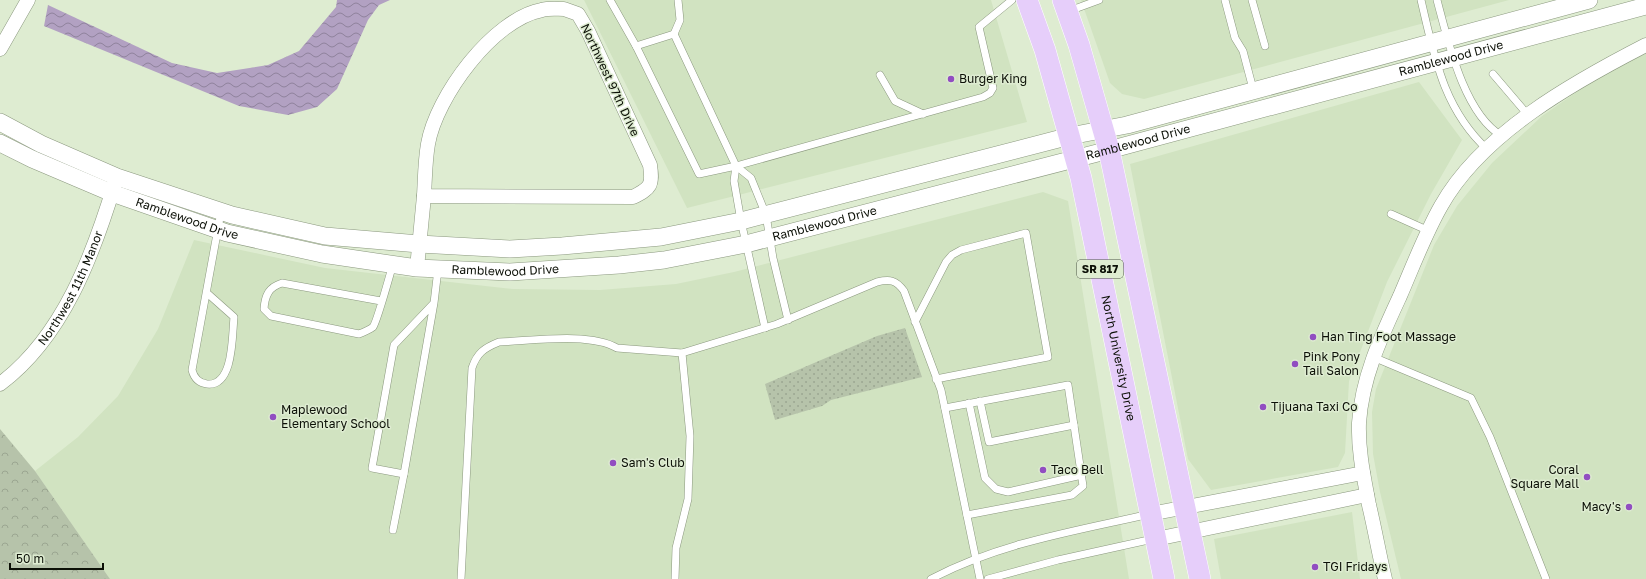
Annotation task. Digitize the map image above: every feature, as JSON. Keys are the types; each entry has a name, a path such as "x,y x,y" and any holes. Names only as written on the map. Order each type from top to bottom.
{"main road":[{"name":"North University Drive","path":"1027,0 1045,50 1076,158 1164,579"},
{"name":"SR 817","path":"1065,6 1079,45 1109,150 1200,579"}],"street":[{"path":"0,49 28,0"},
{"name":"Ramblewood Drive","path":"0,122 41,144 117,177 221,212 325,236 419,244 510,249 562,246 661,237 741,221 1070,136 1104,130 1589,0"},
{"name":"Ramblewood Drive","path":"0,143 32,159 112,193 216,229 322,254 417,268 510,272 619,265 664,260 770,238 1109,150 1646,6"},
{"name":"Northwest 97th Drive","path":"417,268 428,144 436,116 450,91 470,63 490,41 515,21 542,10 564,9 578,14 588,32 650,165 652,180 646,191 633,197 424,196"},
{"path":"1385,579 1360,460 1360,418 1362,396 1373,357 1441,205 1454,186 1488,150 1528,115 1541,105 1602,68 1646,45"},
{"name":"Northwest 11th Manor","path":"0,384 30,355 55,325 78,282 117,177"},
{"path":"1150,514 1363,473"},
{"path":"1156,539 1367,494"}],"lane":[{"path":"610,0 636,46 699,174 736,166 983,97 990,93 993,88 979,27 1012,0"},
{"path":"678,0 680,20 674,34 736,166 751,178 766,215 788,320"},
{"path":"1065,6 1099,0"},
{"path":"1225,0 1235,38 1243,51 1253,89"},
{"path":"1252,0 1264,46"},
{"path":"1420,0 1430,42 1445,90 1470,130 1488,150"},
{"path":"1437,0 1447,38 1467,96 1493,132 1502,137"},
{"path":"636,46 674,34"},
{"path":"880,74 895,101 924,114"},
{"path":"1493,74 1528,115"},
{"path":"736,166 734,180 741,221 765,328"},
{"path":"207,293 234,317 228,370 221,380 210,384 202,383 194,377 192,370 207,293 216,229 221,212"},
{"path":"1391,214 1429,231"},
{"path":"915,322 946,262 952,255 961,250 1026,233 1048,357 936,378"},
{"path":"381,301 282,283 273,286 268,292 264,300 264,309 271,316 359,334 373,327 376,321 393,264"},
{"path":"393,530 434,303 438,269"},
{"path":"461,579 472,368 476,356 485,348 499,342 588,339 608,343 617,348 682,353 788,320 887,279 898,282 904,291 936,378 945,408 980,579"},
{"path":"404,474 372,468 394,345 434,303"},
{"path":"675,579 676,548 688,499 690,436 682,353"},
{"path":"1373,357 1471,398 1490,437 1546,579"},
{"path":"945,408 1068,385 1083,486 1072,495 967,515"},
{"path":"980,401 989,442 1074,425"},
{"path":"969,403 985,478 996,489 1008,492 1082,475"},
{"path":"931,579 976,558 1047,537 1150,514"},
{"path":"988,579 1051,562 1156,539"}],"shaded area":[{"path":"584,0 991,0 1027,122 687,208"},
{"path":"1081,0 1509,0 1144,99 1122,94 1110,83"},
{"path":"1646,54 1646,579 1401,579 1380,492 1373,454 1372,412 1376,389 1434,245 1457,206 1492,163 1542,116 1584,87 1634,58"},
{"path":"1419,82 1462,140 1431,194 1387,282 1349,381 1345,453 1338,467 1211,490 1188,459 1130,164"},
{"path":"1043,192 1068,201 1129,579 110,579 35,471 78,437 118,396 158,329 194,240 325,268 513,289 600,290 676,284 734,272"},
{"path":"1352,512 1360,579 1221,579 1214,539"}],"green space":[{"path":"905,328 922,377 831,400 822,406 775,420 765,384 877,336"},
{"path":"0,429 35,471 110,579 0,579"}],"water":[{"path":"337,0 390,0 379,5 368,20 337,89 317,107 288,115 239,106 44,26 48,5 172,63 217,73 268,65 299,51 336,7"}],"place":[{"name":"Burger King","path":"951,79"},
{"name":"Han Ting Foot Massage","path":"1313,337"},
{"name":"Pink Pony Tail Salon","path":"1295,364"},
{"name":"Tijuana Taxi Co","path":"1263,407"},
{"name":"Maplewood Elementary School","path":"273,417"},
{"name":"Sam's Club","path":"613,463"},
{"name":"Taco Bell","path":"1043,470"},
{"name":"Coral Square Mall","path":"1587,477"},
{"name":"Macy's","path":"1629,507"},
{"name":"TGI Fridays","path":"1315,567"}]}
